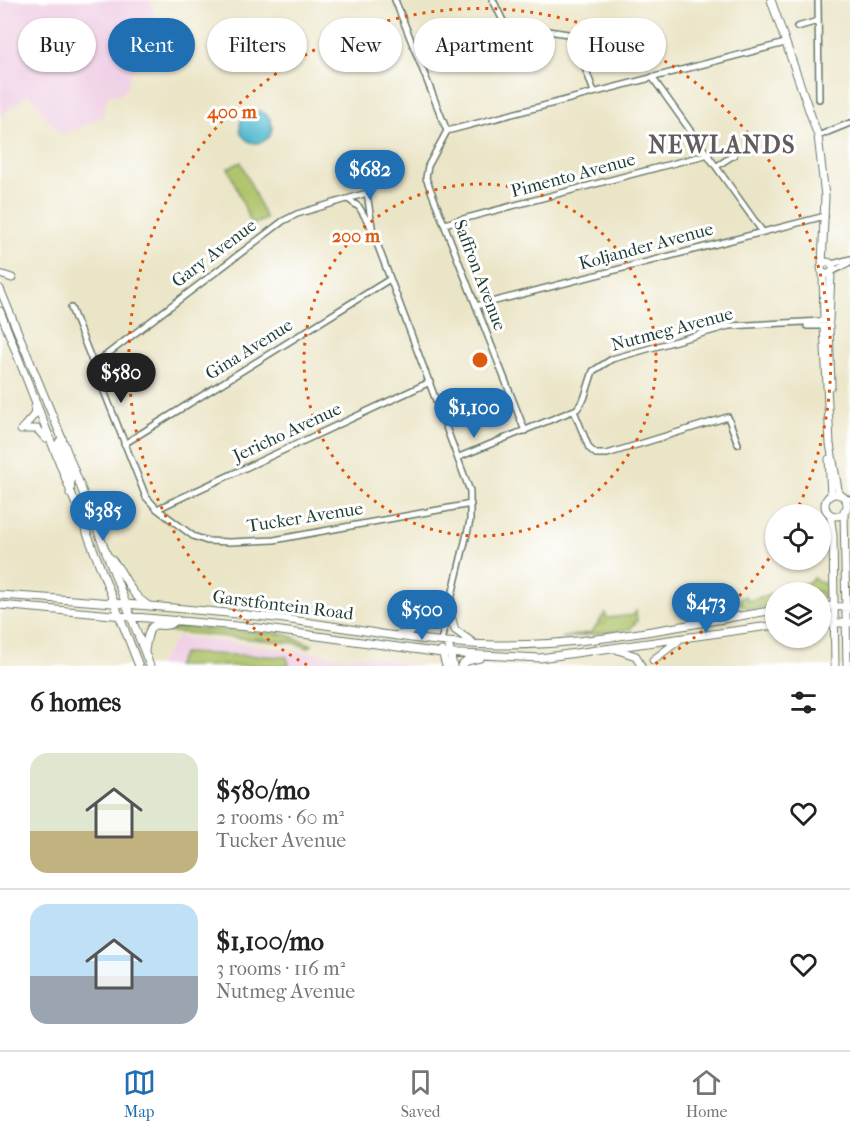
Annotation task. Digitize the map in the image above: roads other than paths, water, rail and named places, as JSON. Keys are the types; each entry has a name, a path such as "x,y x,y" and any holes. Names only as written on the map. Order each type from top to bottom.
{"main road":[{"path":"771,0 818,136 830,269 825,324 832,357 829,401 831,495 825,504"},
{"path":"826,230 822,265 830,269"},
{"path":"0,274 12,278"},
{"path":"0,289 62,438 150,666"},
{"path":"0,311 138,666"},
{"path":"42,421 45,412 43,393"},
{"path":"35,401 34,415 22,429 32,428 40,431 55,454"},
{"path":"62,438 58,444 71,480 70,494"},
{"path":"832,467 847,509 842,521 849,607 847,664"},
{"path":"831,495 844,497"},
{"path":"831,514 836,515 847,509"},
{"path":"831,521 835,666"},
{"path":"107,556 117,565 134,595 148,605"},
{"name":"Garstfontein Road","path":"0,595 148,605 275,618 396,636 475,644 581,641 765,612"},
{"name":"Garstfontein Road","path":"0,605 321,635 446,653 540,658 765,627"},
{"path":"834,606 849,607"},
{"path":"396,636 434,624 449,608"},
{"path":"449,608 455,630 475,644"},
{"path":"144,652 146,635 150,628 157,624 171,624 177,620"},
{"path":"834,623 849,623"},
{"path":"653,660 683,639"},
{"path":"445,642 446,666"},
{"path":"615,649 636,656 641,666"},
{"path":"446,653 453,666"},
{"path":"847,664 850,654"},
{"path":"461,666 467,661 489,656"}],"street":[{"path":"395,0 447,131 785,43"},
{"path":"493,0 503,21 508,25 568,34 578,48 594,92"},
{"path":"818,0 819,99"},
{"path":"797,27 818,21"},
{"path":"652,77 762,231"},
{"path":"818,136 850,123"},
{"name":"Saffron Avenue","path":"447,131 426,172 525,431"},
{"name":"Pimento Avenue","path":"444,224 709,154"},
{"path":"717,166 734,155"},
{"name":"Gary Avenue","path":"93,365 278,224 297,214 368,193 371,228"},
{"path":"348,199 360,207 371,228 469,482 470,521 449,608 445,642"},
{"name":"Koljander Avenue","path":"476,306 825,216"},
{"path":"830,269 850,261"},
{"name":"Gina Avenue","path":"124,444 390,279"},
{"name":"Tucker Avenue","path":"70,308 146,497 157,510 198,538 251,542 471,504"},
{"name":"Nutmeg Avenue","path":"574,411 583,403 594,371 612,359 729,326 825,324"},
{"name":"Jericho Avenue","path":"157,510 430,382"},
{"path":"459,457 574,411 589,448 596,454 607,454 728,417 738,444"}],"water":[{"path":"256,111 267,116 272,127 267,138 256,143 245,138 240,127 245,116"}],"district":[{"name":"NEWLANDS","path":"722,145"}]}
